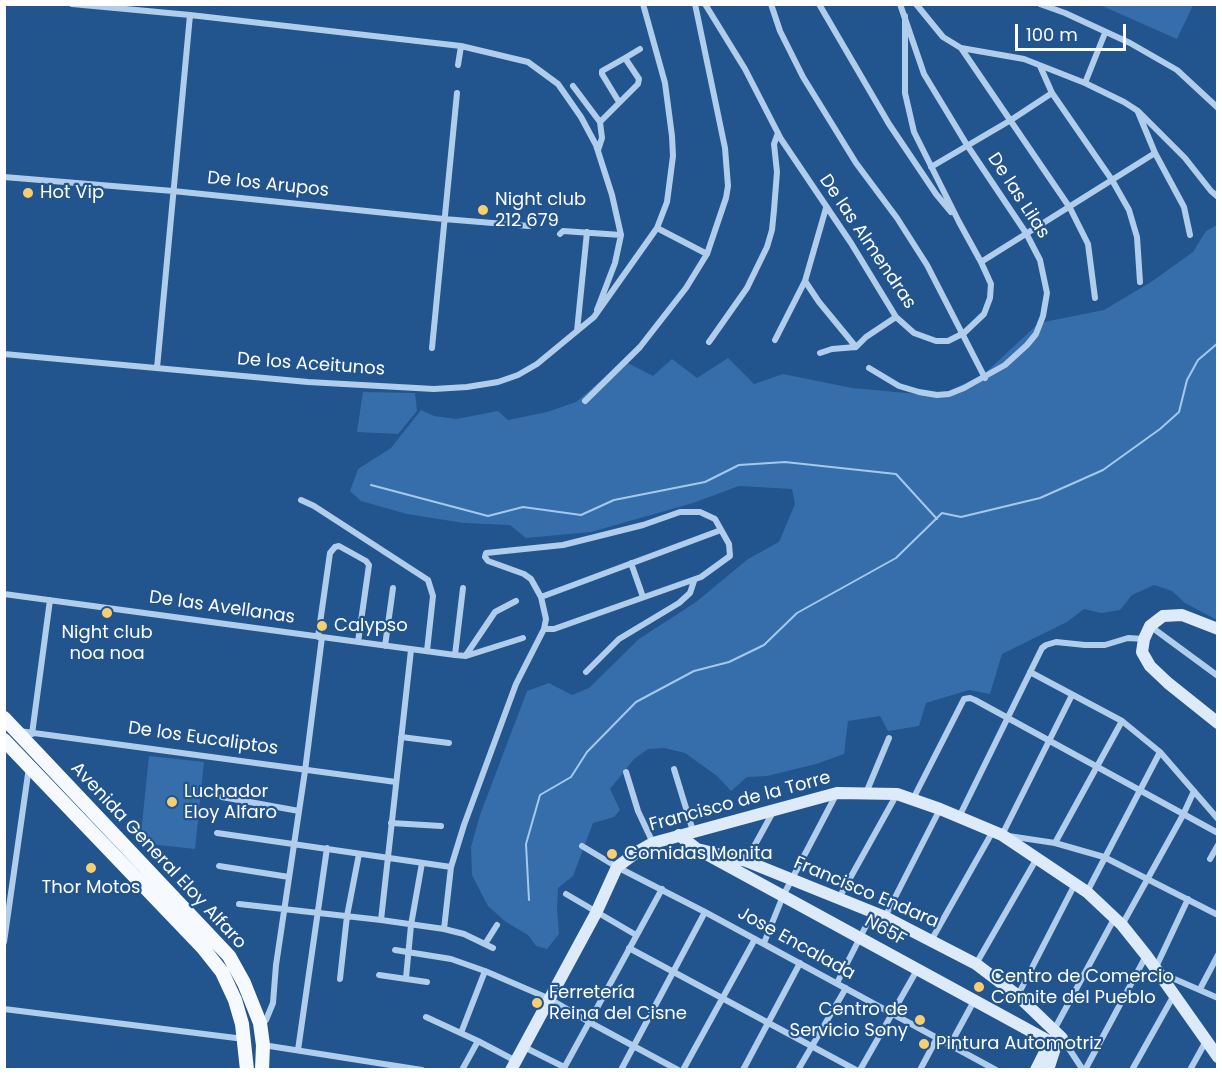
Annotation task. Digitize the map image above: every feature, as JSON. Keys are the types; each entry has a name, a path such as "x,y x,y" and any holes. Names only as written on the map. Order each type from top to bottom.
{"main road":[{"name":"Avenida General Eloy Alfaro","path":"4,718 11,730 230,956 260,1023 262,1070"},
{"name":"Avenida General Eloy Alfaro","path":"4,740 203,948 222,972 235,1000 244,1040 247,1070"}],"street":[{"name":"De los Aceitunos","path":"72,4 461,46 528,62 558,84 581,117 598,152 612,195 621,235 615,263 594,317"},
{"name":"De los Aceitunos","path":"4,354 308,382 434,388 467,387 498,382 518,375 537,364 594,317 657,228 667,202 673,156 672,136 665,82 643,4"},
{"path":"585,401 640,347 686,288 707,254 726,198 728,186 725,148 695,4"},
{"name":"De las Almendras","path":"705,4 745,69 778,133 851,243 896,317 914,333 936,341 948,341 964,333 984,314 990,298 991,284 914,132 907,106 905,83 905,16"},
{"path":"771,4 780,31 803,77 856,163 897,218 927,265 986,378"},
{"path":"819,4 889,124 936,194 959,222"},
{"name":"De las Lilas","path":"869,368 899,386 937,395 949,394 986,378 1014,358 1027,345 1036,334 1043,316 1047,293 1040,260 1026,233 967,146 924,74 900,4"},
{"path":"916,4 943,37 961,48 1023,59 1085,83 1124,102 1137,111 1185,158 1218,197"},
{"path":"1040,4 1065,13 1130,44 1177,70 1218,108"},
{"path":"157,368 190,15"},
{"path":"1085,83 1105,33"},
{"path":"458,65 461,46"},
{"path":"961,48 1070,208 1088,244 1095,298"},
{"path":"620,102 602,71 640,49"},
{"path":"600,122 630,95 638,84 639,80 625,58"},
{"path":"1040,66 1052,93 1112,180 1129,210 1137,237 1140,282"},
{"path":"573,86 600,122 602,138 598,152"},
{"path":"432,348 457,93"},
{"path":"931,167 1052,93"},
{"path":"1137,111 1155,153 1184,207 1190,235"},
{"path":"709,342 747,288 766,247 774,210 777,172 774,144 778,133"},
{"path":"981,262 1155,153"},
{"name":"De los Arupos","path":"4,177 529,225"},
{"path":"775,340 805,281 826,208"},
{"path":"657,228 707,254"},
{"path":"560,234 563,231 621,235"},
{"path":"577,331 587,232"},
{"path":"805,281 819,302 856,346"},
{"path":"820,353 856,346 896,317"},
{"path":"301,500 314,506 428,580 433,596 427,651"},
{"path":"444,929 451,867 516,684 544,629 546,617 541,597 528,576 488,561 485,555 488,552 563,545 693,511 715,519 729,544 730,556 694,581 554,629 544,629"},
{"path":"541,597 721,530"},
{"path":"260,1023 266,1020 273,1003 284,910 300,812 330,553 339,546 369,565 358,642"},
{"path":"631,563 643,597"},
{"path":"586,672 619,639 679,603 690,592 694,581"},
{"path":"385,646 393,588"},
{"path":"455,655 463,588"},
{"name":"De las Avellanas","path":"4,594 466,656"},
{"path":"32,734 50,600"},
{"path":"466,656 495,612 516,601"},
{"path":"1218,629 1182,615 1163,616 1150,626 1144,639 1143,652 1150,666 1218,723"},
{"path":"1150,626 1218,676"},
{"path":"466,656 523,638"},
{"path":"959,817 1042,648 1050,643 1105,645 1128,638 1144,639"},
{"path":"381,920 411,650"},
{"path":"1030,672 1122,721 1160,752 1218,819"},
{"path":"932,939 1050,741 1072,695"},
{"path":"913,799 964,699 975,700 1218,833"},
{"path":"1055,843 1122,721"},
{"name":"De los Eucaliptos","path":"11,730 396,782"},
{"path":"401,737 449,742"},
{"path":"867,793 889,738"},
{"path":"1087,892 1160,752"},
{"path":"4,942 29,764"},
{"path":"674,770 693,831"},
{"path":"626,772 638,812 653,843"},
{"path":"1036,1070 1044,1054 1057,1038 1118,922 1148,878 1194,791"},
{"path":"764,943 783,896 837,793"},
{"name":"Francisco de la Torre","path":"514,1065 596,913 617,867 653,843 837,793 897,794 940,809 997,833 1087,892 1118,922 1146,955 1217,1054"},
{"path":"839,898 897,794"},
{"path":"222,797 300,812"},
{"path":"837,983 860,938 879,914 940,809"},
{"path":"746,861 774,811"},
{"path":"392,823 441,826"},
{"path":"217,833 451,867"},
{"path":"997,833 1055,843 1104,857 1218,915"},
{"path":"678,835 697,849"},
{"path":"1210,859 1218,845"},
{"name":"Jose Encalada","path":"582,846 617,867 764,943 996,1070"},
{"path":"298,1050 327,848"},
{"name":"Francisco Endara","path":"697,849 746,861 791,881 879,914 932,939 976,964 1017,995 1084,1070"},
{"name":"N65F","path":"697,849 974,1000 1057,1038"},
{"path":"339,979 347,916 359,854"},
{"path":"976,964 1037,858"},
{"path":"406,978 411,925 422,863"},
{"path":"219,866 289,877"},
{"path":"1017,995 1075,884"},
{"path":"524,1047 564,1068 662,889"},
{"path":"566,894 636,935"},
{"path":"1188,899 1157,970 1218,998"},
{"path":"239,904 444,929 464,934 493,948"},
{"path":"621,1070 705,912"},
{"path":"485,944 497,925"},
{"path":"683,1070 755,939"},
{"path":"629,948 858,1070 917,969"},
{"path":"395,950 451,959 485,971 550,999 678,1070"},
{"path":"1084,1070 1146,955"},
{"path":"1200,988 1218,956"},
{"path":"743,1070 800,963"},
{"path":"461,1032 485,971"},
{"path":"379,975 427,982"},
{"path":"798,1070 846,988"},
{"path":"1132,1070 1174,995"},
{"path":"950,1045 974,1000"},
{"path":"4,1009 244,1040"},
{"path":"426,1017 478,1041 514,1065"},
{"path":"920,1070 937,1038"},
{"path":"1048,1070 1057,1038"},
{"path":"462,1070 478,1041"},
{"path":"1190,1070 1206,1041"},
{"path":"262,1045 422,1070"},
{"path":"976,1070 981,1061"}],"shaded area":[{"path":"1193,4 1177,39 1100,5"},
{"path":"1217,225 1217,620 1185,603 1172,591 1154,585 1132,595 1120,610 1101,613 1084,609 1067,622 1002,654 990,694 969,690 926,703 919,726 888,731 880,716 848,721 844,754 816,764 767,776 747,777 731,791 717,776 685,753 664,748 648,749 634,759 610,789 620,810 614,817 593,823 573,876 558,888 559,934 547,949 536,946 528,935 506,922 488,906 472,875 471,847 480,815 527,691 549,683 572,695 589,688 639,639 696,602 748,559 779,542 795,504 792,489 739,486 693,503 591,532 526,538 510,525 464,523 407,514 361,501 350,491 358,469 391,448 421,410 434,416 456,419 498,411 508,420 547,412 576,402 624,361 653,376 672,359 697,378 728,358 754,384 783,374 852,388 939,396 984,374 1039,323 1104,310 1151,282 1193,252 1206,231"},
{"path":"363,392 415,393 417,411 398,434 357,432"},
{"name":"Luchador Eloy Alfaro","path":"149,756 204,762 195,849 140,843"}],"waterway":[{"path":"529,900 526,844 540,795 571,777 587,752 636,702 694,671 729,662 764,645 797,613 896,558 942,513 961,517 1040,498 1103,470 1160,429 1179,412 1187,380 1198,360 1218,343"},
{"path":"371,485 488,516 523,507 581,515 614,500 705,482 739,465 785,462 896,474 937,519"}],"place":[{"name":"Hot Vip","path":"28,193"},
{"name":"Night club 212 679","path":"483,210"},
{"name":"Night club noa noa","path":"107,613"},
{"name":"Calypso","path":"322,626"},
{"name":"Luchador Eloy Alfaro","path":"172,802"},
{"name":"Comidas Monita","path":"612,854"},
{"name":"Thor Motos","path":"91,868"},
{"name":"Centro de Comercio Comite del Pueblo","path":"979,987"},
{"name":"Ferretería Reina del Cisne","path":"537,1003"},
{"name":"Centro de Servicio Sony","path":"920,1020"},
{"name":"Pintura Automotriz","path":"924,1044"}]}
